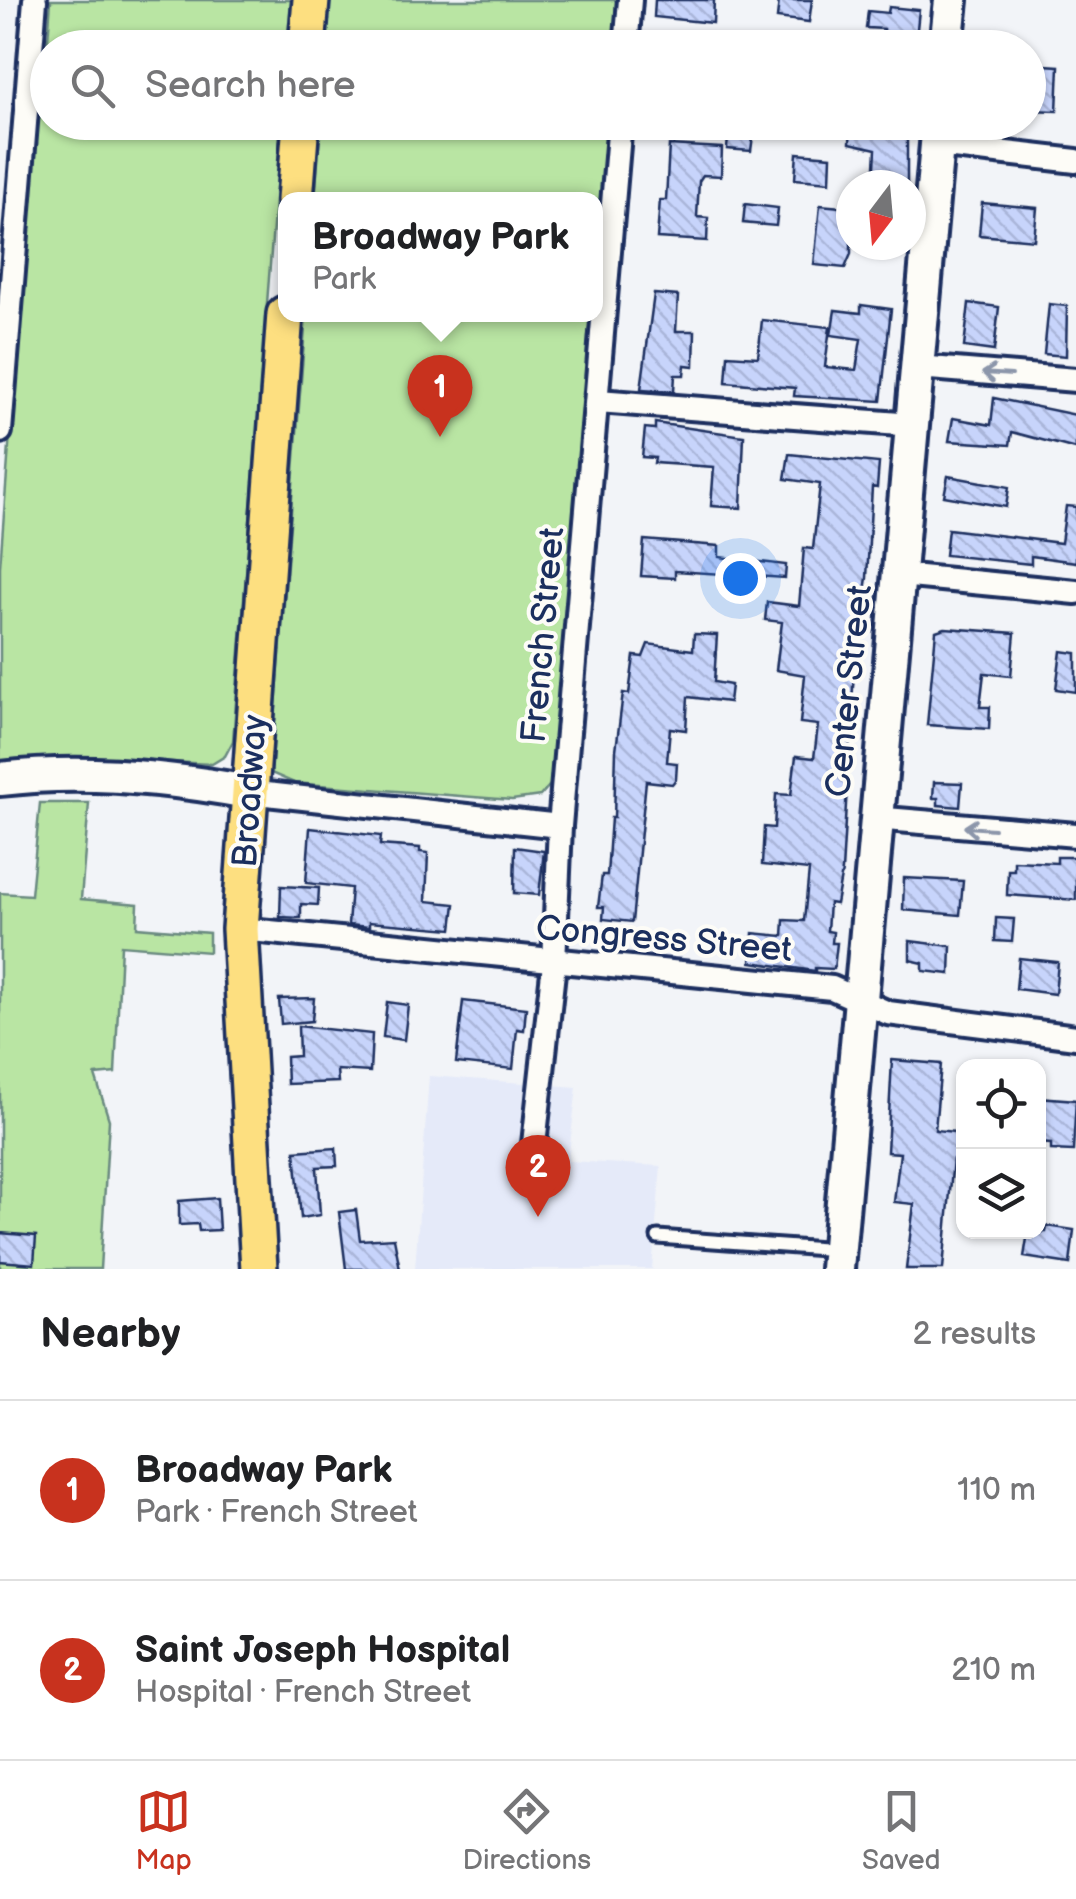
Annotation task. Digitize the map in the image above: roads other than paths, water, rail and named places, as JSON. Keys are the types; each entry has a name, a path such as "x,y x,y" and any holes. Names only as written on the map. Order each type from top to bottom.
{"main road":[{"path":"308,30 310,0"},
{"path":"296,192 300,140"},
{"name":"Broadway","path":"259,1269 240,929 285,322"}],"street":[{"path":"33,30 35,0"},
{"path":"628,30 630,0"},
{"path":"948,30 951,0"},
{"path":"0,431 30,62"},
{"name":"French Street","path":"533,1153 554,963 560,826 619,140"},
{"name":"Center Street","path":"838,1260 874,818 900,575 937,140"},
{"path":"969,140 1076,161"},
{"path":"918,367 1076,380"},
{"path":"598,401 913,425"},
{"path":"900,575 1076,592"},
{"path":"0,780 49,774 195,782 284,800 560,826"},
{"path":"874,818 1076,835"},
{"name":"Congress Street","path":"240,929 832,988 888,1013 1076,1037"}],"lane":[{"path":"658,1237 838,1260"}],"place":[{"name":"Broadway Park","path":"440,437"},
{"name":"Saint Joseph Hospital","path":"538,1217"}]}
